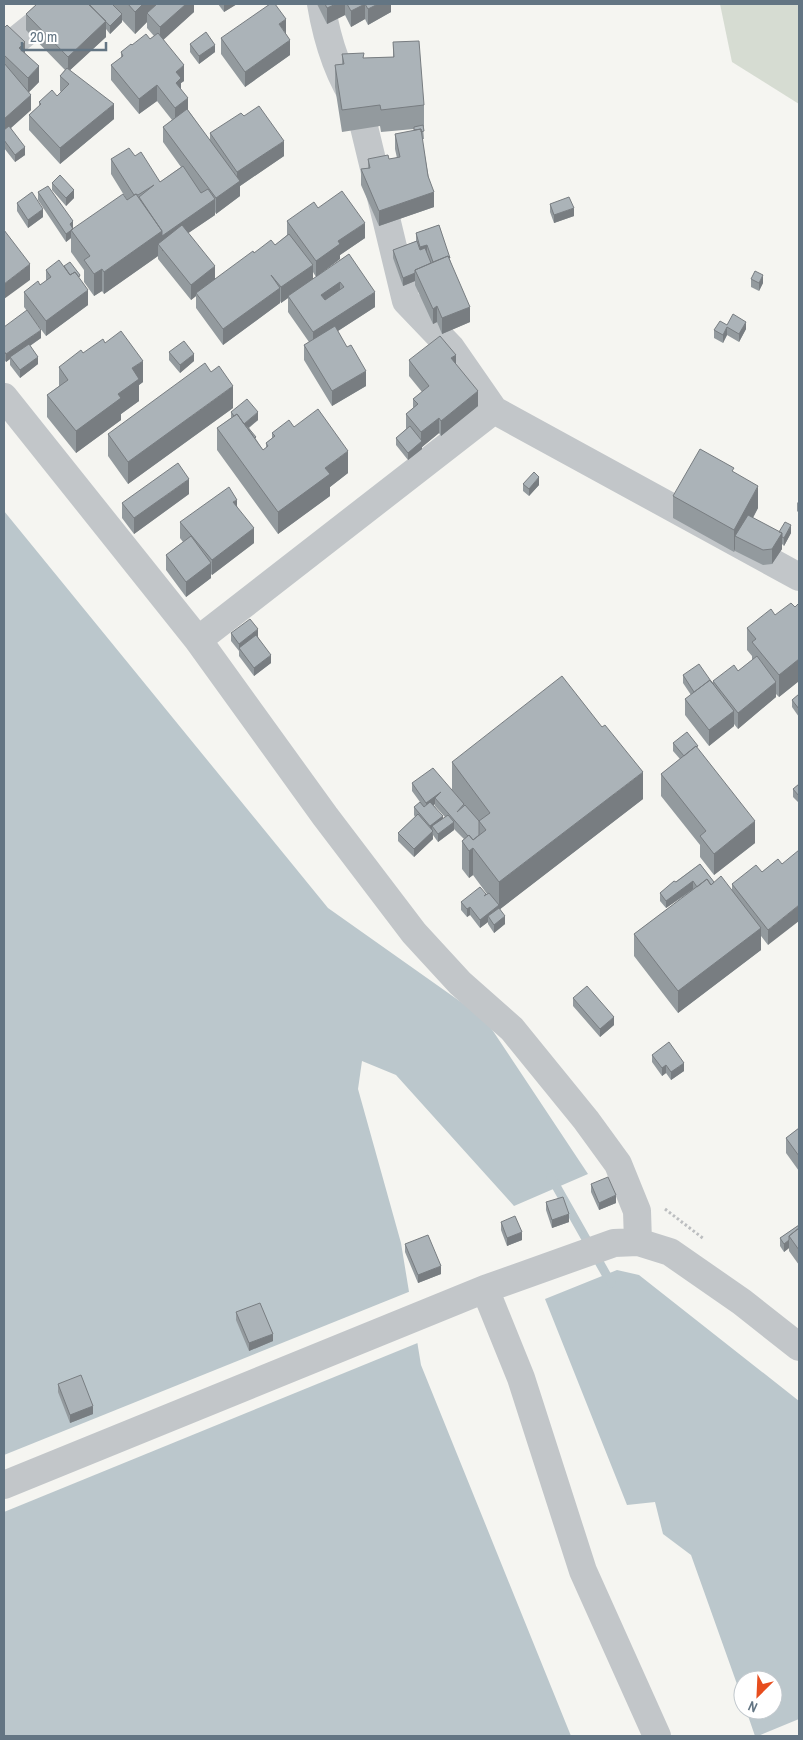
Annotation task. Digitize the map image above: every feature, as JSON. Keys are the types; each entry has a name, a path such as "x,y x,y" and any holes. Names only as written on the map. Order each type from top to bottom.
{"street":[{"path":"4,50 61,4"},
{"path":"320,4 326,34 347,89 359,106 406,301 451,348 494,410 799,577"},
{"path":"4,397 198,640 325,816 414,932 460,983 512,1029 586,1120 618,1164 638,1211 626,1242"},
{"path":"198,640 494,410"},
{"path":"4,1485 485,1288 626,1242 670,1252 742,1302 799,1347"},
{"path":"485,1288 521,1378 583,1571 657,1736"}],"shaded area":[{"path":"720,4 799,4 799,104 732,62"},
{"path":"4,511 328,908 485,1019 588,1174 514,1206 396,1075 362,1061 358,1089 401,1243 421,1365 571,1736 4,1736"},
{"path":"617,1270 639,1275 799,1401 799,1719 755,1736 749,1720 783,1720 783,1670 733,1670 733,1673 691,1555 663,1534 655,1502 627,1505 545,1299"}],"pier":[{"path":"411,1291 420,1342 4,1512 4,1455"}],"building":[{"path":"37,4 88,4 106,21 68,57 26,14"},
{"path":"89,4 112,4 122,14 110,26"},
{"path":"128,4 143,4 135,12"},
{"path":"157,4 186,4 160,27 147,13"},
{"path":"270,4 275,4 286,19 279,24 290,40 245,72 221,38"},
{"path":"325,4 336,4 327,8"},
{"path":"347,4 365,4 351,11"},
{"path":"365,4 378,4 368,9"},
{"path":"7,25 25,42 19,48 39,66 28,78 4,55 4,28"},
{"path":"206,32 215,45 199,56 190,44"},
{"path":"158,33 184,65 176,72 181,78 176,83 188,98 175,108 157,85 139,99 111,65 123,56 121,52 131,44 146,34 150,39"},
{"path":"419,41 424,105 381,110 380,105 342,110 335,65 344,64 342,54 364,53 363,58 394,57 393,42"},
{"path":"4,63 31,95 4,119"},
{"path":"67,68 114,104 60,148 29,115 52,90 57,96 69,84 60,76"},
{"path":"259,106 284,141 237,172 210,133 241,113 244,116"},
{"path":"187,109 240,181 216,198 163,127"},
{"path":"423,125 424,131 421,132 421,129 414,130 414,127"},
{"path":"9,126 25,147 15,155 4,140 4,130"},
{"path":"421,129 428,176 434,192 379,211 361,169 370,168 368,159 388,155 389,159 400,157 395,134"},
{"path":"129,148 135,156 141,152 160,182 183,166 201,193 208,189 215,199 162,236 162,231 139,197 154,185 138,195 134,195 111,159"},
{"path":"60,175 74,190 66,198 52,183"},
{"path":"48,186 73,221 70,224 73,229 66,234 38,192"},
{"path":"342,191 365,223 338,241 340,244 316,261 287,221 314,202 318,208"},
{"path":"32,192 43,209 28,220 17,203"},
{"path":"123,194 127,200 136,194 162,231 104,272 102,269 94,274 84,260 90,256 71,230"},
{"path":"569,197 574,208 554,215 550,204"},
{"path":"182,225 215,266 191,285 158,244"},
{"path":"439,225 450,258 448,256 433,262 427,245 420,247 416,233"},
{"path":"4,230 30,264 4,284"},
{"path":"289,234 313,265 281,287 271,275 280,288 223,329 196,293 253,251 254,253 271,240 275,245"},
{"path":"417,241 420,250 425,248 431,263 403,278 393,250"},
{"path":"349,254 375,292 313,332 288,296","holes":["340,282 344,287 325,300 321,295"]},
{"path":"448,256 470,307 442,318 437,306 433,309 415,270"},
{"path":"59,260 70,275 75,272 88,290 46,321 24,292 38,281 40,285 51,277 46,270"},
{"path":"70,262 80,275 79,277 75,272 70,275 64,266"},
{"path":"755,271 763,275 759,283 751,279"},
{"path":"27,310 41,330 6,354 4,351 4,327"},
{"path":"733,314 746,322 739,334 727,327 723,335 714,330 720,321 727,325"},
{"path":"335,326 347,347 351,345 366,371 332,391 304,345"},
{"path":"121,331 143,361 132,368 139,379 118,394 121,398 76,431 47,395 68,380 59,367 81,350 83,353 103,339 105,343"},
{"path":"440,336 456,355 451,358 478,391 441,421 439,418 421,432 406,414 418,404 413,399 429,386 409,360"},
{"path":"184,341 194,354 180,365 169,352"},
{"path":"29,344 38,357 20,370 10,357"},
{"path":"205,363 211,372 219,366 233,386 128,462 108,434"},
{"path":"247,399 258,412 244,424 237,414 234,416 231,412"},
{"path":"318,409 348,451 325,468 330,474 278,512 217,428 237,414 263,450 268,446 266,443 275,436 272,433 289,420 294,427"},
{"path":"245,425 256,437 255,438"},
{"path":"410,426 422,441 408,453 396,438"},
{"path":"700,449 734,468 732,471 758,486 734,530 673,496"},
{"path":"178,463 189,479 134,518 122,503"},
{"path":"534,472 539,477 529,489 523,484"},
{"path":"229,487 237,500 233,502 254,528 212,560 180,522"},
{"path":"748,515 782,533 772,549 763,550 735,536"},
{"path":"785,522 791,525 784,538 782,533 779,532"},
{"path":"191,536 211,563 186,582 166,555"},
{"path":"791,603 795,607 799,603 799,659 779,675 752,642 756,639 747,628 771,609 775,615"},
{"path":"250,619 258,629 239,644 231,633"},
{"path":"256,635 271,655 254,668 239,648"},
{"path":"757,656 776,682 738,713 713,681 734,665 738,671"},
{"path":"699,664 713,684 710,680 694,692 683,675"},
{"path":"562,676 602,727 605,725 643,772 499,882 473,848 469,851 462,841 469,835 473,840 486,830 479,821 490,813 452,762"},
{"path":"710,680 734,711 709,730 685,699"},
{"path":"799,694 799,709 792,700"},
{"path":"687,732 698,746 684,756 673,743"},
{"path":"696,746 755,821 714,854 700,836 706,831 661,774"},
{"path":"433,768 464,804 457,812 465,805 479,821 479,835 473,840 435,798 441,792 426,803 412,783"},
{"path":"799,784 799,796 793,789"},
{"path":"420,802 424,807 430,802 443,816 430,826 414,807"},
{"path":"418,814 433,831 414,849 398,833"},
{"path":"448,815 454,822 438,834 432,826"},
{"path":"799,850 799,905 768,930 732,884 756,865 762,872 778,859 782,864"},
{"path":"700,864 714,882 711,885 707,879 697,887 693,881 666,901 660,893"},
{"path":"721,876 761,928 678,991 634,934 707,879 711,885"},
{"path":"480,887 486,894 484,896 489,893 499,905 480,920 470,907 467,909 461,902"},
{"path":"499,908 505,916 494,925 488,916"},
{"path":"587,986 614,1017 600,1029 573,998"},
{"path":"669,1042 684,1063 671,1072 666,1065 662,1068 652,1055"},
{"path":"799,1128 799,1156 786,1138"},
{"path":"608,1177 616,1195 599,1203 591,1184"},
{"path":"563,1197 569,1214 552,1220 546,1202"},
{"path":"515,1216 522,1232 507,1238 501,1222"},
{"path":"799,1225 799,1228 789,1236 789,1240 784,1244 780,1238"},
{"path":"799,1228 799,1250 789,1236"},
{"path":"428,1235 441,1266 418,1275 405,1244"},
{"path":"260,1303 273,1334 249,1343 236,1312"},
{"path":"81,1375 93,1406 70,1415 58,1384"}],"waterway":[{"path":"551,1177 611,1283"}]}
